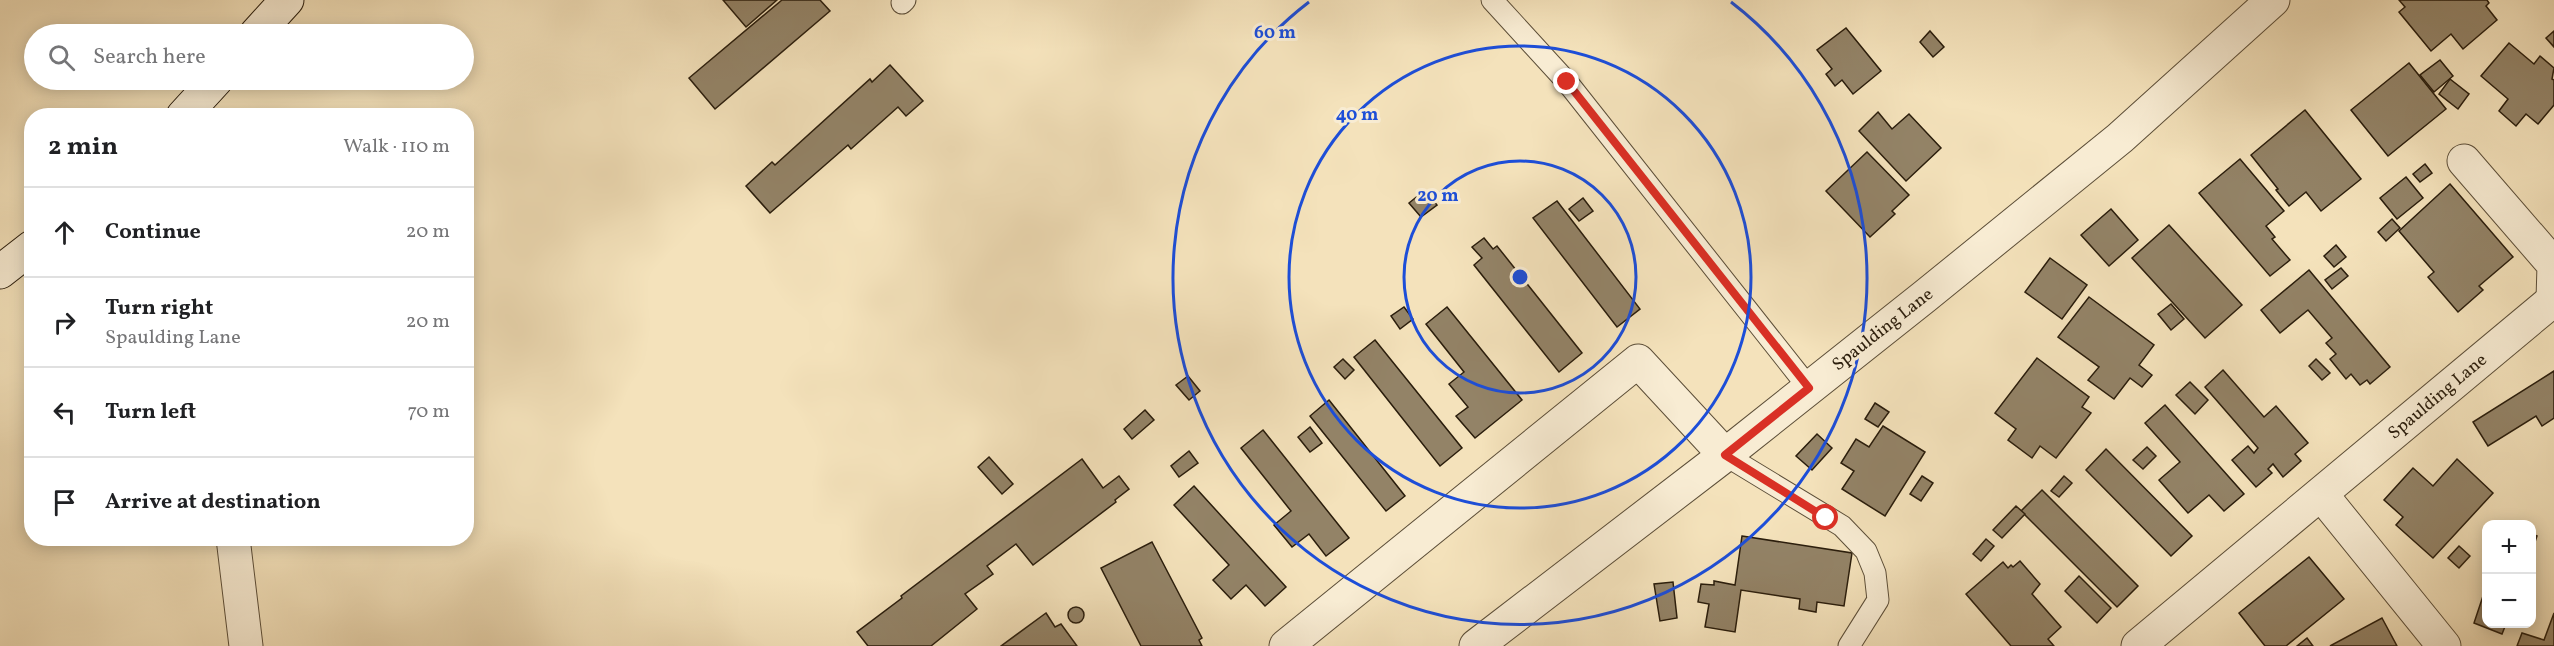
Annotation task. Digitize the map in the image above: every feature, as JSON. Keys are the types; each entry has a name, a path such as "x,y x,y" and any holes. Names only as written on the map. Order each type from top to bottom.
{"street":[{"path":"265,24 287,0"},
{"name":"Spaulding Lane","path":"1480,645 1725,455 2120,138 2273,0"},
{"path":"190,108 207,90"},
{"path":"2464,161 2554,265 2554,301"},
{"path":"0,272 24,253"},
{"name":"Spaulding Lane","path":"2138,646 2554,301"},
{"path":"1286,646 1638,362 1725,455"},
{"path":"2321,494 2444,646"},
{"path":"234,546 246,646"}],"lane":[{"path":"1492,0 1567,82 1809,388"},
{"path":"1725,455 1842,526 1866,551 1875,573 1878,600 1849,646"}],"building":[{"path":"723,0 777,0 746,27"},
{"path":"782,0 820,0 830,11 715,109 689,78"},
{"path":"2399,0 2487,0 2489,3 2486,6 2497,20 2463,49 2451,34 2431,51 2399,12 2405,7"},
{"path":"1846,28 1881,71 1853,94 1842,80 1835,86 1826,74 1832,69 1817,50"},
{"path":"1930,31 1944,47 1933,57 1920,42"},
{"path":"2554,31 2554,47 2546,38"},
{"path":"2509,43 2534,64 2540,56 2554,68 2552,79 2554,80 2554,105 2538,124 2526,114 2516,126 2499,111 2508,99 2481,76"},
{"path":"2440,60 2453,76 2434,92 2420,75"},
{"path":"2409,63 2446,109 2388,156 2351,110"},
{"path":"890,65 923,101 906,116 898,107 851,149 848,145 770,213 746,186 772,162 775,165 870,79 872,82"},
{"path":"2450,79 2469,94 2458,109 2439,94"},
{"path":"2305,110 2361,179 2321,211 2306,192 2289,206 2251,155"},
{"path":"1878,112 1892,129 1909,114 1941,148 1906,181 1859,131"},
{"path":"1867,152 1909,195 1892,211 1895,214 1870,237 1826,191"},
{"path":"2240,159 2284,211 2266,226 2275,237 2272,239 2290,260 2270,276 2199,193"},
{"path":"2425,164 2432,173 2420,182 2413,174"},
{"path":"2406,177 2423,198 2397,219 2380,198"},
{"path":"2450,184 2513,257 2479,286 2483,290 2458,312 2428,277 2434,272 2399,231"},
{"path":"1425,190 1437,205 1421,217 1409,203"},
{"path":"1583,198 1593,211 1579,221 1569,209"},
{"path":"1557,201 1640,309 1617,327 1533,218"},
{"path":"2111,209 2138,240 2109,266 2081,235"},
{"path":"2392,219 2400,228 2386,241 2378,232"},
{"path":"2169,225 2242,305 2205,338 2132,258"},
{"path":"1484,238 1493,249 1497,246 1582,353 1559,372 1474,265 1482,258 1472,247"},
{"path":"2336,245 2346,257 2334,267 2324,256"},
{"path":"2050,258 2087,285 2062,319 2025,292"},
{"path":"2341,268 2348,276 2332,289 2325,280"},
{"path":"2309,270 2390,367 2370,384 2367,380 2360,385 2351,374 2346,379 2330,359 2336,354 2326,343 2332,338 2308,310 2280,333 2261,310"},
{"path":"2089,297 2154,345 2139,365 2152,375 2142,387 2130,378 2114,399 2088,380 2099,367 2058,337"},
{"path":"2171,304 2184,319 2171,330 2158,314"},
{"path":"1404,307 1413,319 1400,329 1391,316"},
{"path":"1447,307 1522,400 1475,438 1456,416 1468,407 1449,384 1464,372 1426,324"},
{"path":"1375,340 1462,448 1440,466 1354,357"},
{"path":"2037,358 2089,397 2082,407 2091,413 2056,458 2040,446 2032,458 2008,440 2016,429 1995,413"},
{"path":"1343,359 1354,370 1345,379 1334,367"},
{"path":"2316,359 2330,373 2322,380 2309,366"},
{"path":"2223,370 2264,417 2276,406 2308,443 2295,454 2301,461 2283,477 2273,464 2268,469 2272,473 2256,487 2232,460 2248,446 2254,453 2258,448 2205,387"},
{"path":"2554,371 2554,418 2542,426 2536,416 2488,446 2473,422"},
{"path":"1188,376 1200,391 1189,400 1176,385"},
{"path":"2190,382 2208,400 2195,414 2176,395"},
{"path":"1329,400 1405,496 1386,511 1310,416"},
{"path":"1875,403 1889,412 1878,427 1865,419"},
{"path":"2165,405 2244,494 2224,511 2209,495 2188,513 2159,480 2180,462 2145,423"},
{"path":"1145,410 1154,420 1132,439 1124,429"},
{"path":"1883,426 1925,452 1885,516 1842,489 1854,471 1841,463 1856,439 1869,447"},
{"path":"1310,427 1322,443 1310,452 1298,437"},
{"path":"1263,430 1349,538 1326,556 1309,534 1292,547 1274,525 1291,511 1241,448"},
{"path":"1817,434 1832,448 1812,470 1796,456"},
{"path":"2147,447 2156,456 2143,469 2133,460"},
{"path":"2106,449 2192,536 2171,556 2086,470"},
{"path":"1189,451 1198,463 1179,477 1171,466"},
{"path":"989,457 1013,484 1002,494 978,467"},
{"path":"1082,459 1103,488 1119,476 1129,489 1115,500 1116,502 1033,565 1016,544 987,566 993,574 965,594 977,609 931,646 868,646 857,632"},
{"path":"2457,459 2493,493 2433,558 2396,525 2403,517 2384,500 2413,468 2433,486"},
{"path":"1922,476 1933,483 1921,501 1910,494"},
{"path":"2064,476 2072,483 2059,497 2051,491"},
{"path":"1194,486 1286,587 1265,606 1246,585 1231,599 1213,580 1229,565 1174,505"},
{"path":"2042,490 2138,586 2117,607 2021,511"},
{"path":"2016,506 2025,514 2002,538 1993,530"},
{"path":"1742,536 1852,553 1844,606 1817,602 1816,612 1799,609 1800,599 1741,590 1735,632 1705,627 1709,604 1698,602 1701,584 1714,585 1714,581 1735,585"},
{"path":"1986,539 1994,546 1981,561 1973,554"},
{"path":"1152,542 1202,638 1199,640 1202,646 1141,646 1101,568"},
{"path":"2459,546 2470,556 2459,568 2448,558"},
{"path":"2309,557 2344,599 2286,646 2265,646 2239,613"},
{"path":"2020,561 2040,584 2032,594 2061,627 2048,639 2054,646 2011,646 1966,594 2003,562 2008,568"},
{"path":"2079,576 2111,608 2097,623 2065,591"},
{"path":"1673,582 1677,618 1660,621 1654,584"},
{"path":"2482,599 2482,626 2474,623"},
{"path":"1073,607 1079,607 1084,615 1082,621 1073,623 1068,618 1068,612"},
{"path":"1046,613 1055,627 1061,624 1077,646 1001,646"},
{"path":"2554,613 2554,646 2517,646 2522,633 2544,640"},
{"path":"2382,618 2397,646 2330,646"},
{"path":"2487,628 2504,628 2502,634"},
{"path":"2307,638 2313,646 2297,646"}],"route":[{"path":"1567,82 1809,388 1725,455 1826,518"}]}
